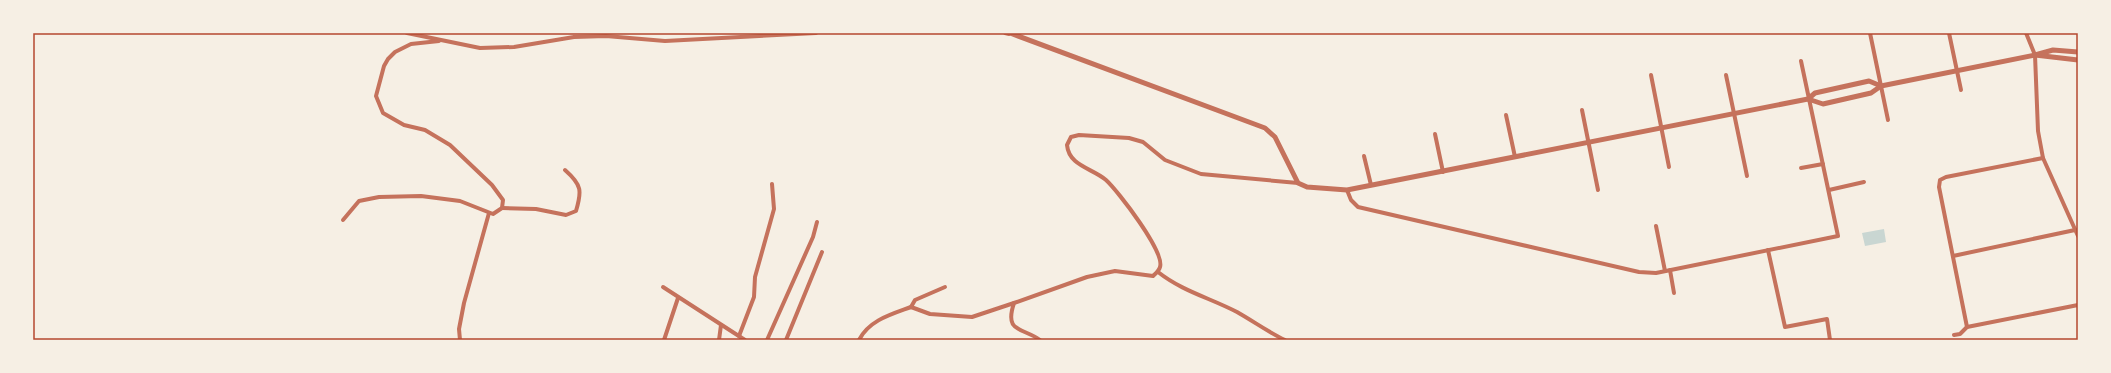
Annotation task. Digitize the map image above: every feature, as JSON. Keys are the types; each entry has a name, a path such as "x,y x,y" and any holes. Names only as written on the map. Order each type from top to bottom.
{"street":[{"path":"407,33 439,41 480,48 514,47 574,37 606,36 665,41 816,33"},
{"path":"1008,33 1265,128 1275,137 1298,183"},
{"path":"1870,33 1888,120"},
{"path":"1949,33 1961,90"},
{"path":"2026,33 2035,55 2038,131 2043,158 2078,236"},
{"path":"439,41 411,44 395,52 384,66 376,96 383,113 404,125 425,130 450,145 492,184 503,200 502,208"},
{"path":"1808,99 1823,104 1871,93 1881,86 2035,55 2053,50 2078,52"},
{"path":"2035,55 2078,60"},
{"path":"1347,190 1351,200 1358,207 1639,272 1667,270 1838,236 1801,61"},
{"path":"1650,75 1669,167"},
{"path":"1726,75 1747,176"},
{"path":"859,340 862,333 878,320 912,307 930,314 972,317 1087,277 1115,271 1152,276 1158,272 1161,266 1157,251 1137,218 1119,194 1107,181 1078,164 1069,154 1067,145 1072,137 1080,135 1129,138 1143,142 1173,164 1201,174 1298,183 1308,187 1347,190 1808,99 1815,93 1869,81 1881,86"},
{"path":"1582,110 1598,190"},
{"path":"1506,115 1515,157"},
{"path":"1435,134 1443,172"},
{"path":"1364,156 1371,185"},
{"path":"1967,327 1939,187 1940,180 1946,177 2043,158"},
{"path":"1801,168 1823,164"},
{"path":"343,220 359,201 379,196 421,196 460,201 493,214 502,208 536,209 566,215 576,211 581,194 577,180 565,170"},
{"path":"1829,190 1864,182"},
{"path":"739,336 754,297 755,277 774,209 772,184"},
{"path":"460,340 459,329 464,303 489,213"},
{"path":"767,340 813,237 816,222"},
{"path":"1656,226 1674,293"},
{"path":"1953,256 2076,230"},
{"path":"1768,250 1784,327 1827,318 1830,340"},
{"path":"786,340 822,252"},
{"path":"1158,272 1173,284 1236,312 1266,331 1285,340"},
{"path":"912,307 915,300 945,287"},
{"path":"663,288 745,340"},
{"path":"664,340 678,298"},
{"path":"1014,303 1010,316 1013,325 1021,331 1040,340"},
{"path":"1954,335 1960,334 1967,327 2078,305"},
{"path":"719,340 721,325"}],"shaded area":[{"path":"1884,229 1886,242 1865,246 1862,233"}]}
